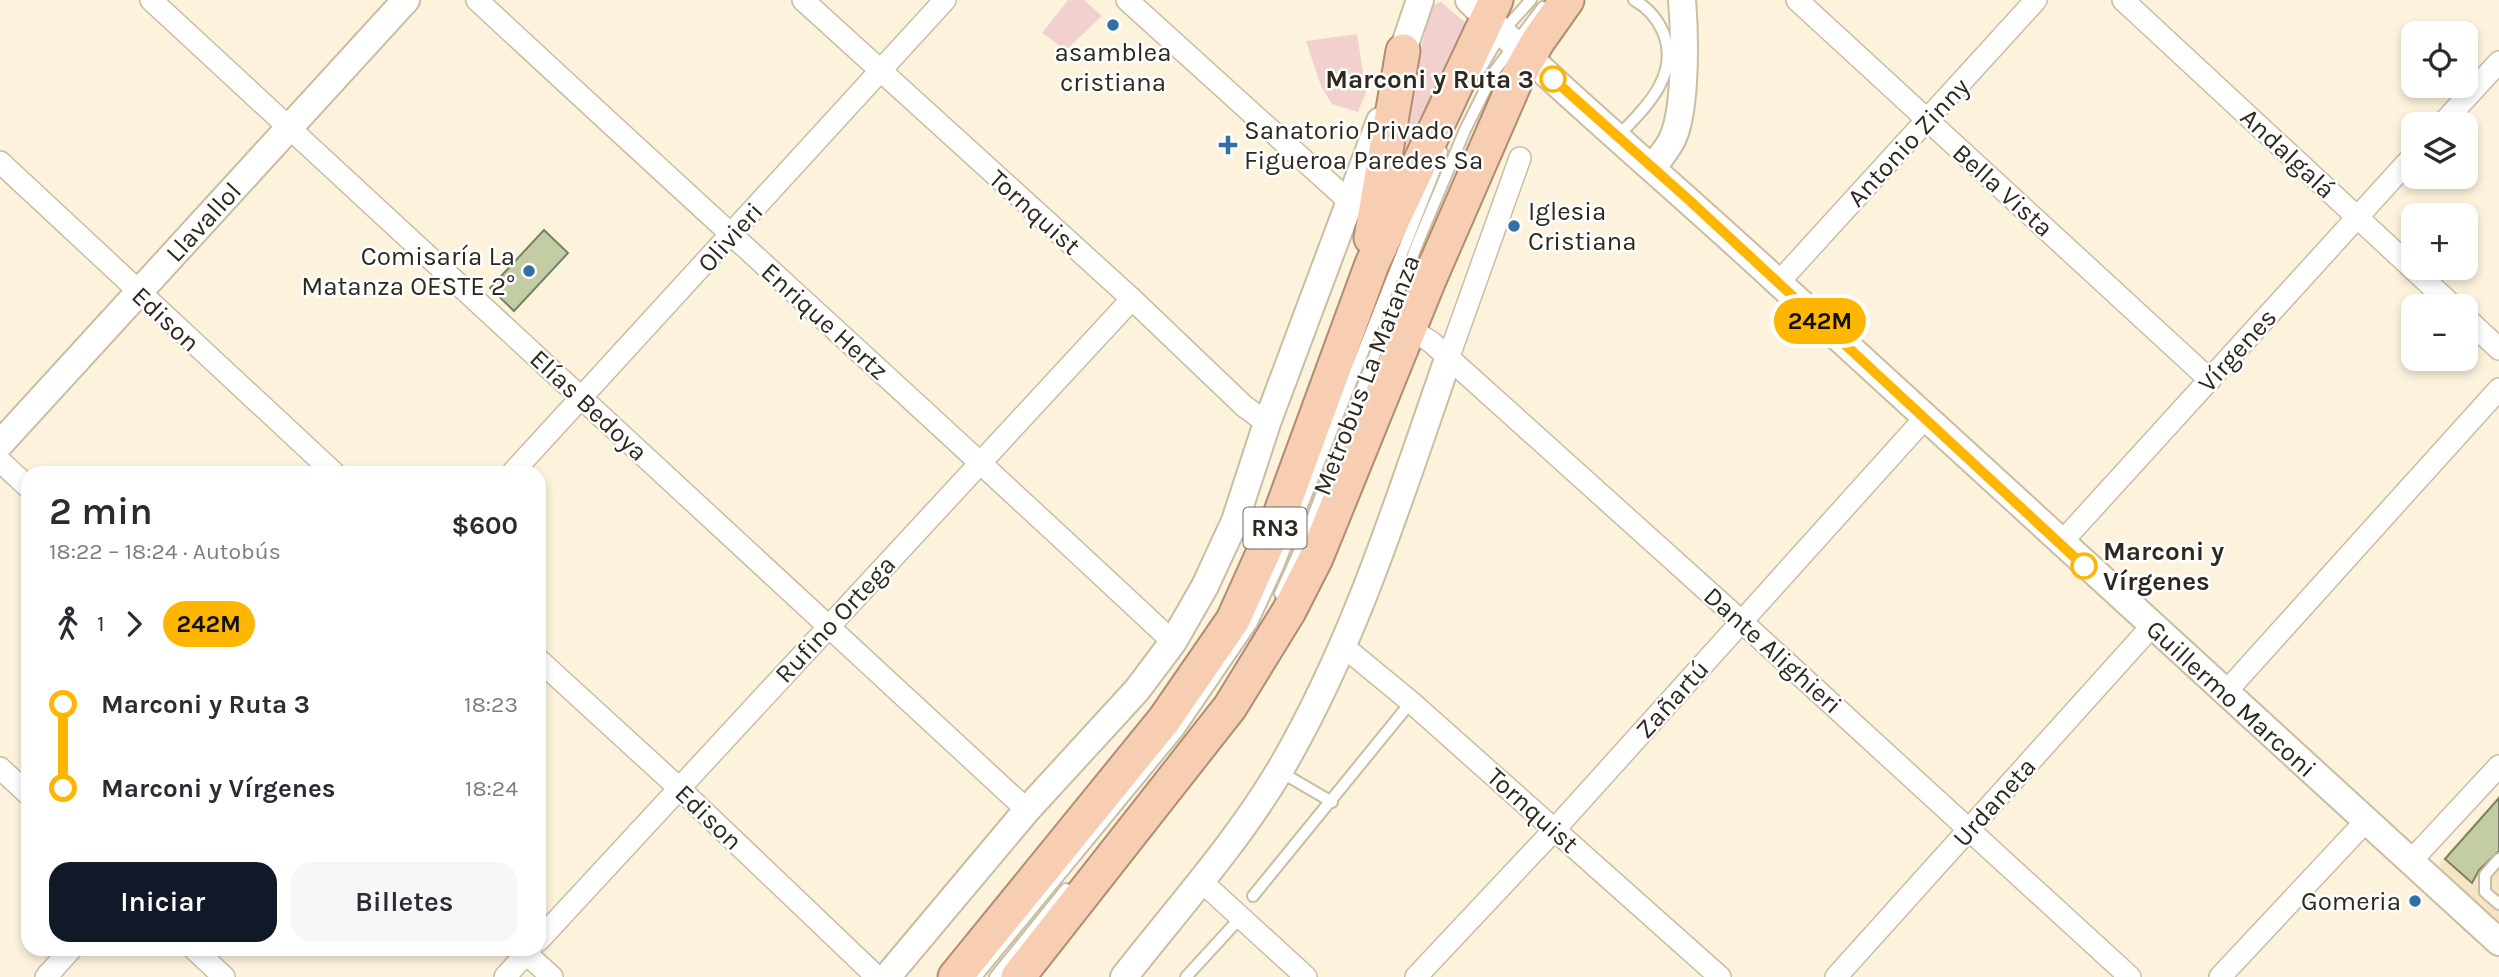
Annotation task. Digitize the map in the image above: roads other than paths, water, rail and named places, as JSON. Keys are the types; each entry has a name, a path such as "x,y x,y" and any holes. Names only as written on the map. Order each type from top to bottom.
{"highway":[{"name":"RN3","path":"955,977 1164,720 1233,620 1278,520 1353,310 1499,25 1567,0"},
{"name":"RN3","path":"1018,977 1230,707 1262,657 1316,558 1410,329 1499,25"},
{"path":"1353,310 1377,212 1403,51"}],"street":[{"name":"Elías Bedoya","path":"151,0 1027,810"},
{"name":"Llavallol","path":"0,444 406,0"},
{"name":"Enrique Hertz","path":"477,0 731,236 981,462 1173,642"},
{"name":"Tornquist","path":"803,0 1132,299 1244,406 1267,423"},
{"name":"Olivieri","path":"519,466 945,0"},
{"path":"1127,0 1350,202"},
{"path":"887,977 1027,810 1137,690 1173,642 1223,550 1267,423 1350,202 1420,0"},
{"path":"1653,167 1674,137 1678,122 1684,43 1682,0"},
{"name":"Bella Vista","path":"1797,0 2210,380"},
{"name":"Antonio Zinny","path":"1779,282 2036,0"},
{"name":"Andalgalá","path":"2123,0 2440,294"},
{"name":"Guillermo Marconi","path":"1499,25 2060,544 2499,942"},
{"path":"2453,112 2499,61"},
{"path":"1134,973 1279,772 1310,717 1343,646 1521,158"},
{"name":"Edison","path":"0,162 326,466"},
{"name":"Vírgenes","path":"2060,544 2401,170"},
{"name":"Rufino Ortega","path":"546,930 680,789 1132,299"},
{"name":"Dante Alighieri","path":"1410,329 1448,359 1741,621 2130,977"},
{"path":"2478,329 2499,349"},
{"path":"2224,694 2499,389"},
{"name":"Zañartú","path":"1416,977 1555,829 1925,418"},
{"path":"0,461 21,480"},
{"name":"Urdaneta","path":"1836,977 2151,627"},
{"name":"Tornquist","path":"1343,646 1411,702 1720,977"},
{"name":"Edison","path":"546,666 680,789 877,977"},
{"path":"2410,862 2499,766"},
{"path":"0,768 21,788"},
{"path":"2220,977 2365,822"},
{"path":"1201,881 1306,977"},
{"path":"46,977 65,956"},
{"path":"201,956 224,977"},
{"name":"Rufino Ortega","path":"505,977 522,956"},
{"path":"535,956 552,977"}],"lane":[{"name":"Metrobus La Matanza","path":"1476,77 1499,25 1531,0"},
{"name":"Metrobus La Matanza","path":"1499,25 1548,0"},
{"path":"1618,136 1650,103 1661,86 1667,67 1668,51 1660,25 1652,13 1634,0"},
{"name":"Metrobus La Matanza","path":"1250,648 1302,545 1402,280 1465,130 1494,72 1499,25"},
{"name":"Metrobus La Matanza","path":"976,977 1179,730 1252,623 1278,569 1460,112"},
{"path":"1253,897 1411,702"},
{"path":"1279,772 1332,802"},
{"path":"2499,859 2485,875 2485,892 2499,904"},
{"path":"995,977 1071,883"},
{"path":"1186,977 1241,917"},
{"name":"Metrobus La Matanza","path":"963,977 999,949"}],"place":[{"name":"asamblea cristiana","path":"1113,25"},
{"name":"Marconi y Ruta 3","path":"1553,79"},
{"name":"Sanatorio Privado Figueroa Paredes Sa","path":"1228,145"},
{"name":"Iglesia Cristiana","path":"1514,226"},
{"name":"Comisaría La Matanza OESTE 2°","path":"529,271"},
{"name":"Marconi y Vírgenes","path":"2084,566"},
{"name":"Gomeria","path":"2415,901"}]}
